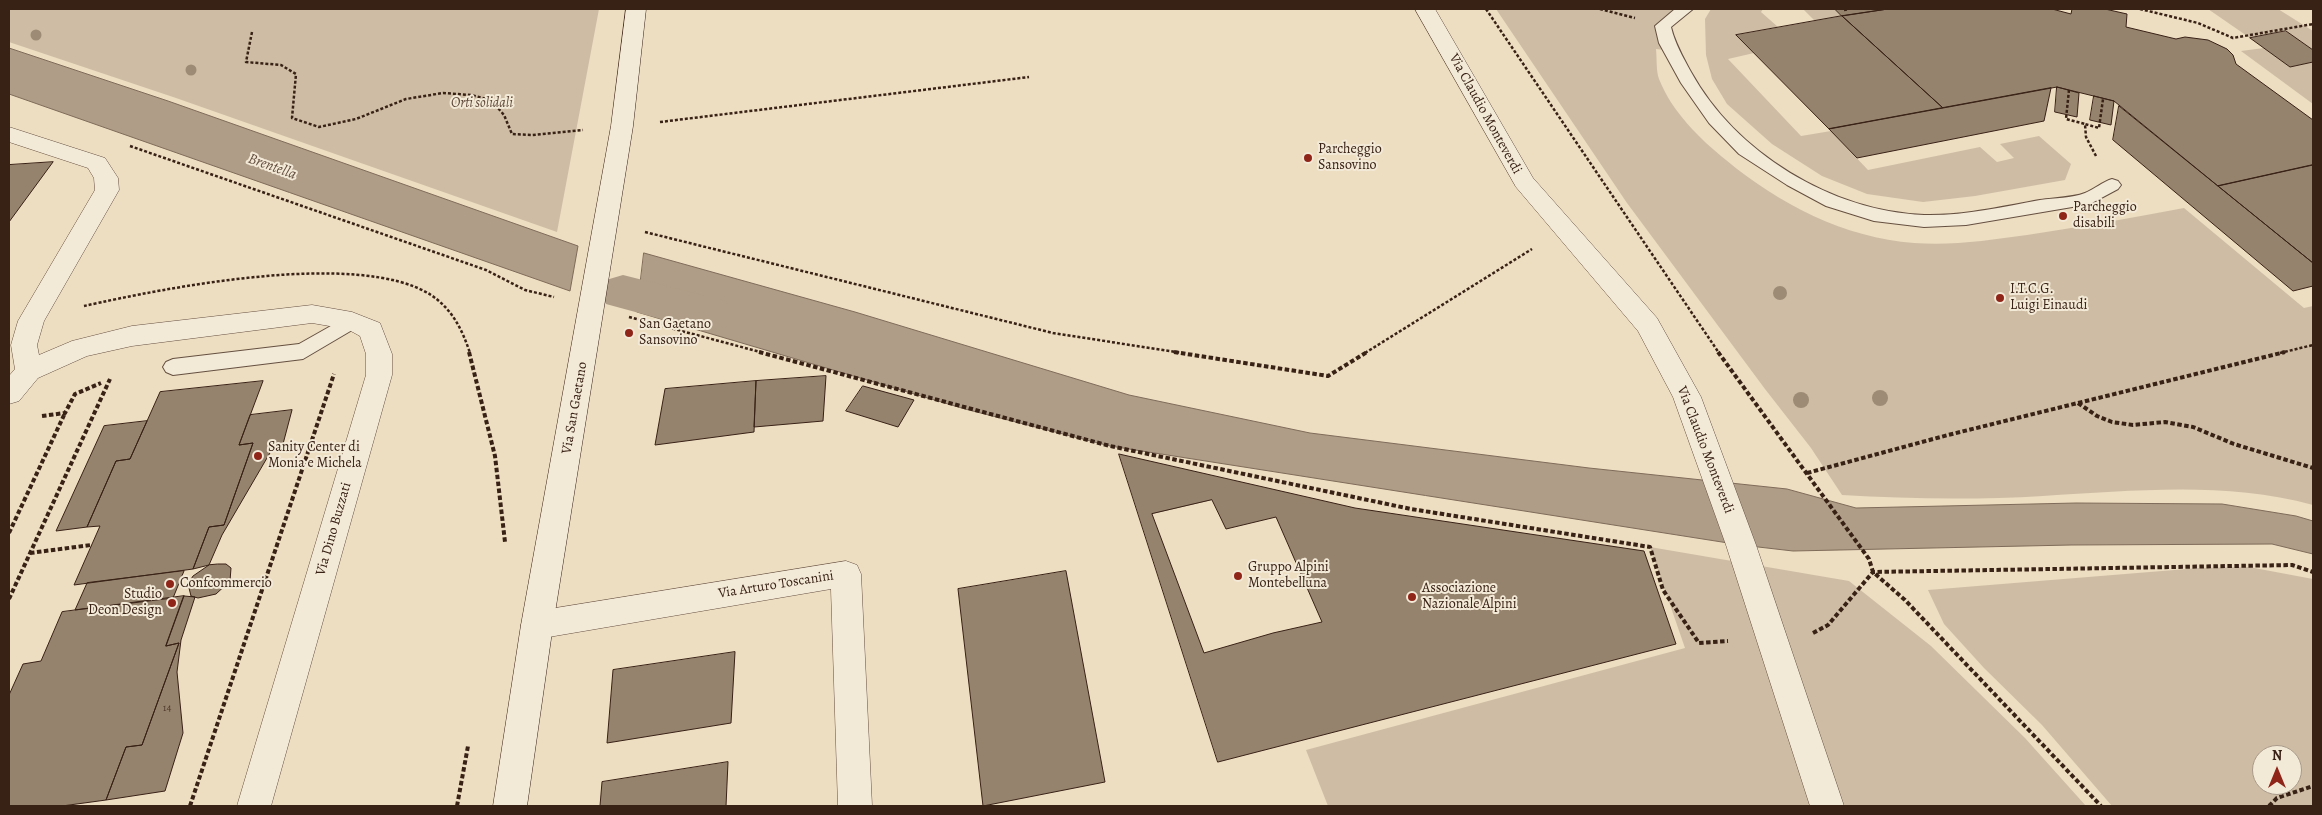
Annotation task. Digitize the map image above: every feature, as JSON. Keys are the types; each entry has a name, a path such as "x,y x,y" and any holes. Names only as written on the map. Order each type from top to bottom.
{"street":[{"name":"Via San Gaetano","path":"510,806 537,625 605,234 622,126 636,9"},
{"name":"Via Claudio Monteverdi","path":"1425,9 1524,182 1648,325 1687,397 1741,545 1827,806"},
{"path":"9,134 97,163 106,178 107,190 31,321 24,345 29,372"},
{"name":"Via Dino Buzzati","path":"9,394 29,372 81,348 132,336 312,314 352,321 371,330 379,354 379,374 254,806"},
{"name":"Via Arturo Toscanini","path":"537,625 846,574 855,806"}],"lane":[{"path":"1685,9 1663,26 1667,43 1689,83 1715,119 1745,150 1793,181 1833,202 1874,215 1924,221 1966,218 2090,198 2112,185"},
{"path":"173,367 303,351 352,321"}],"path":[{"path":"1486,9 1746,393 1869,559 1873,572 1911,608 2101,806"},
{"path":"1844,10 1849,9"},
{"path":"2140,9 2198,23 2233,38 2313,24"},
{"path":"252,32 246,62 282,65 296,74 292,118 319,127 356,119 406,99 443,93 471,95 491,100 504,116 512,134 532,135 585,130"},
{"path":"657,123 1029,77"},
{"path":"2069,90 2066,119 2099,128 2104,99"},
{"path":"2085,124 2086,137 2112,185"},
{"path":"129,145 486,270 525,290 554,297"},
{"path":"645,232 1053,333 1328,376 1549,238 1568,233"},
{"path":"622,315 1110,446 1411,509 1650,547 1663,590 1699,643 1737,640"},
{"path":"190,806 352,321"},
{"path":"9,598 110,379 132,336"},
{"path":"1807,473 2077,403 2313,345"},
{"path":"9,533 75,394 110,379"},
{"path":"2077,403 2097,416 2112,422 2133,425 2166,422 2193,427 2234,444 2313,468"},
{"path":"37,416 65,413"},
{"path":"30,553 91,545"},
{"path":"1806,636 1828,625 1873,572 2292,565 2313,572"},
{"path":"457,806 468,746"},
{"path":"2269,806 2277,798 2313,786"}],"green space":[{"name":"Orti solidali","path":"9,9 599,9 557,232 176,98 9,42"},
{"path":"1496,9 1675,9 1670,26 1673,51 1656,49 1659,79 1679,114 1706,143 1746,176 1768,191 1814,216 1863,234 1888,240 1914,243 1971,242 2067,229 2184,208 2304,308 2313,306 2313,505 2246,493 2212,490 2145,490 1967,498 1842,495 1811,448 1627,203"},
{"path":"1711,9 1763,9 1761,12 1778,27 1737,35 1754,53 1728,59 1801,136 1831,131 1868,170 1980,147 1997,162 2014,158 2000,144 2039,136 2071,164 2065,180 1975,196 1923,202 1867,194 1822,176 1772,144 1727,104 1712,79 1706,55 1705,19"},
{"path":"1803,9 1835,9 1842,16 1815,21"},
{"path":"2208,9 2278,9 2313,31 2313,50 2286,31 2250,38"},
{"path":"2264,48 2290,67 2313,62 2313,104 2241,51"},
{"path":"1650,547 1849,581 1931,646 2025,738 2086,806 1328,806 1306,750 1685,648"},
{"path":"2249,567 2313,579 2313,806 2112,806 2042,725 1984,668 1944,624 1928,590 2199,568"}],"water":[{"name":"Brentella","path":"9,48 168,101 578,246 570,291 9,94"},
{"path":"644,253 855,312 1129,395 1310,433 1589,468 1787,489 1856,508 2076,503 2222,504 2296,516 2313,521 2313,554 2272,544 2071,545 1793,551 1741,545 1110,446 965,409 637,312"}],"building":[{"path":"1835,9 1888,9 1842,16"},
{"path":"1888,9 2052,9 2071,14 2072,9 2105,9 2127,14 2126,27 2176,39 2185,37 2208,40 2227,49 2233,55 2236,64 2313,120 2313,165 2218,186 2114,101 2057,87 1943,108 1842,16"},
{"path":"1842,16 1943,108 1829,129 1736,35"},
{"path":"2286,31 2313,50 2313,62 2290,67 2250,38"},
{"path":"2057,87 2079,93 2077,117 2055,112"},
{"path":"2051,88 2044,121 1857,158 1829,129"},
{"path":"2094,96 2114,101 2111,125 2090,120"},
{"path":"2119,106 2313,263 2313,286 2293,291 2113,140"},
{"path":"53,162 9,222 9,165"},
{"path":"2313,165 2313,263 2218,186"},
{"path":"826,376 823,421 754,427 756,381"},
{"path":"263,381 239,445 253,443 224,525 209,527 193,569 74,585 100,526 87,527 116,461 130,459 160,392"},
{"path":"756,381 754,432 655,445 665,389"},
{"path":"863,386 914,400 898,427 846,411"},
{"path":"292,410 283,444 274,446 222,535 209,565 193,569 209,527 224,525 253,443 239,445 250,415"},
{"path":"147,421 130,459 116,461 87,527 56,531 104,426"},
{"name":"Associazione Nazionale Alpini","path":"1119,454 1355,508 1644,551 1676,644 1218,762"},
{"name":"Gruppo Alpini Montebelluna","path":"1212,500 1226,529 1276,517 1322,622 1273,633 1204,653 1152,514"},
{"path":"226,564 231,568 230,581 216,594 198,598 191,596 188,584 193,576 209,565"},
{"path":"184,571 173,598 75,610 87,583"},
{"path":"1066,571 1105,782 983,806 958,589"},
{"path":"184,596 195,597 181,640 177,672 183,733 165,791 106,800 126,747 142,745 179,643 166,646"},
{"path":"184,596 166,646 179,643 142,745 126,747 106,800 62,806 9,806 9,695 23,664 41,661 62,612"},
{"path":"735,652 731,723 607,743 613,670"},
{"path":"728,762 726,806 600,806 602,782"}],"waterway":[{"path":"623,292 709,314"}],"place":[{"name":"Parcheggio Sansovino","path":"1308,158"},
{"name":"Parcheggio disabili","path":"2063,216"},
{"name":"I.T.C.G. Luigi Einaudi","path":"2000,298"},
{"name":"San Gaetano Sansovino","path":"629,333"},
{"name":"Sanity Center di Monia e Michela","path":"258,456"},
{"name":"Gruppo Alpini Montebelluna","path":"1238,576"},
{"name":"Confcommercio","path":"170,584"},
{"name":"Associazione Nazionale Alpini","path":"1412,597"},
{"name":"Studio Deon Design","path":"172,603"}]}
